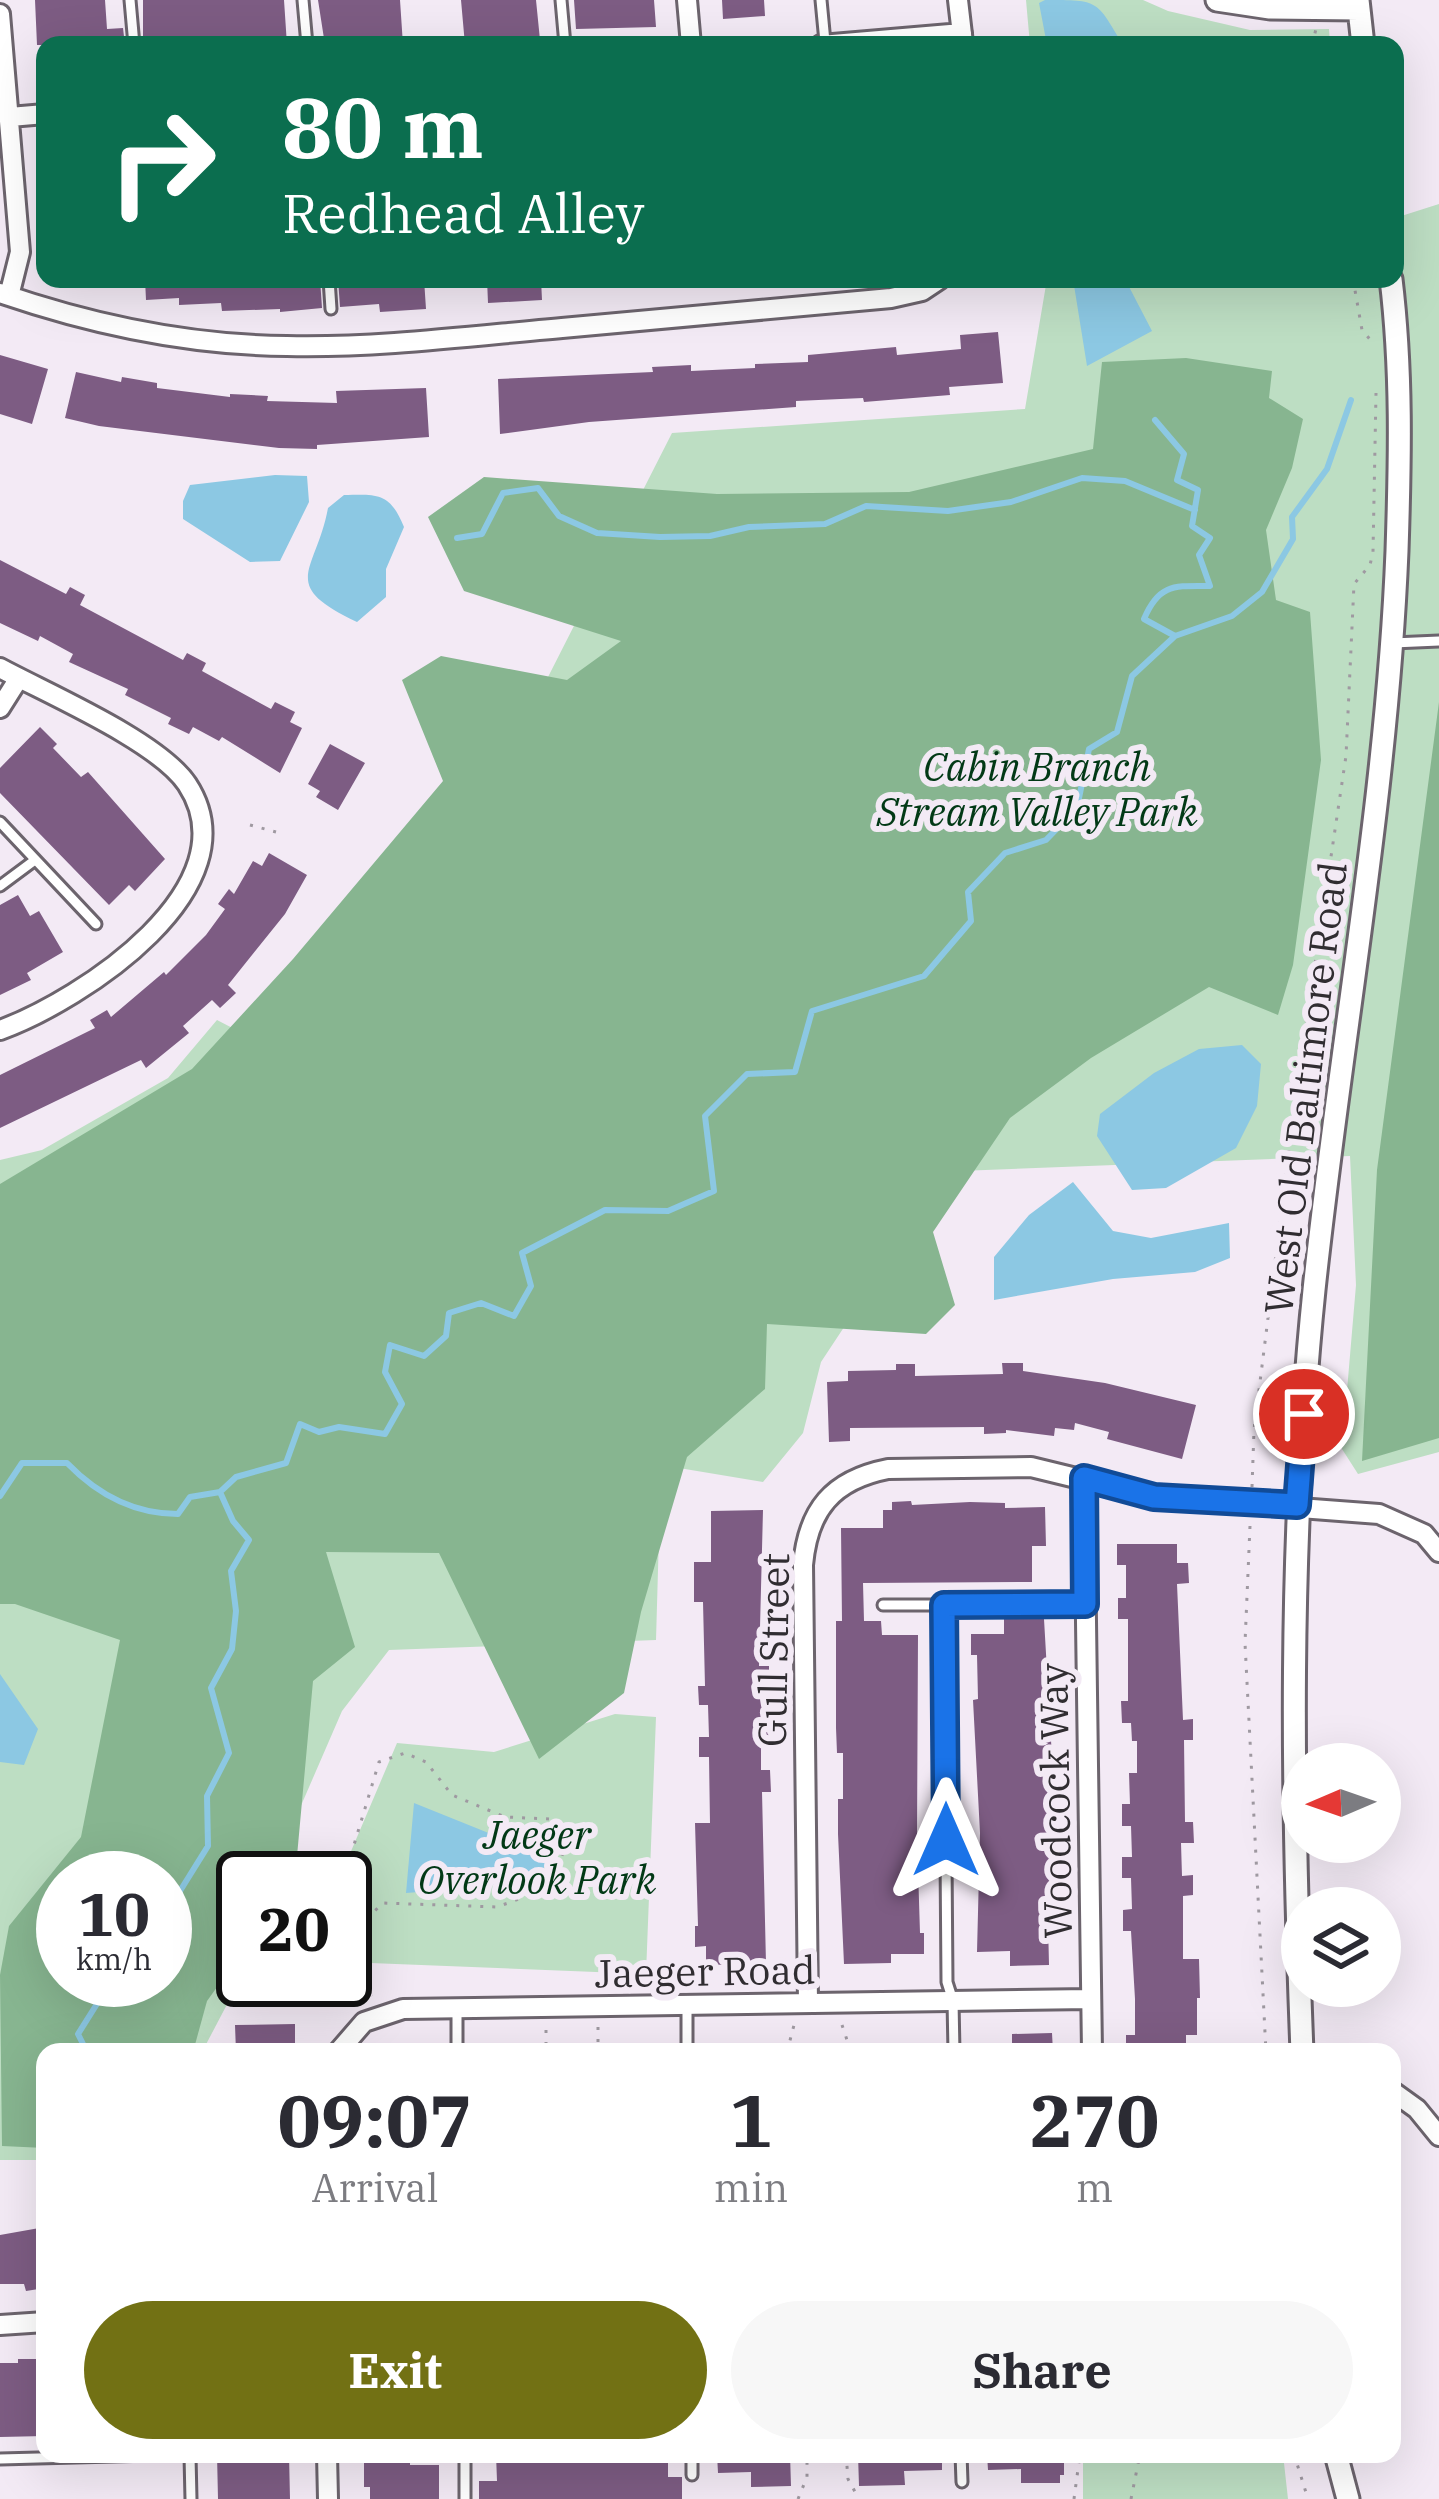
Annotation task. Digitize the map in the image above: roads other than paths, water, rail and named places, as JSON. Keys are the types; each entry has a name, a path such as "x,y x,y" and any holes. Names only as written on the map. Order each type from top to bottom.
{"street":[{"path":"687,0 690,36"},
{"path":"958,0 962,36"},
{"path":"1217,0 1270,8 1359,5 1362,36"},
{"path":"0,14 20,253 4,294 59,313 202,341 288,346 460,337 891,298 926,288"},
{"path":"10,117 36,115"},
{"name":"West Old Baltimore Road","path":"1302,2043 1294,1862 1297,1505 1315,1289 1381,777 1393,643 1400,347 1392,288"},
{"path":"0,668 154,753 185,781 204,827 200,866 177,905 92,980 52,1006 0,1030"},
{"path":"0,708 19,679"},
{"name":"Gull Street","path":"808,2003 803,1565 816,1510 828,1494 845,1483 888,1469 1030,1467 1154,1497 1379,1514 1424,1534 1439,1552"},
{"name":"Woodcock Way","path":"1084,1478 1092,2043"},
{"name":"Jaeger Road","path":"346,2043 364,2022 382,2013 457,2007 1090,1999"},
{"path":"1401,2097 1439,2136"},
{"path":"0,2325 36,2323"},
{"path":"327,2463 328,2499"},
{"path":"1335,2499 1336,2463"},
{"path":"1338,2463 1348,2499"}],"lane":[{"path":"130,0 133,36"},
{"path":"303,0 306,36"},
{"path":"561,0 564,36"},
{"path":"821,0 823,36"},
{"path":"329,288 331,309"},
{"path":"1393,643 1439,641"},
{"path":"0,822 95,924"},
{"path":"0,886 35,860"},
{"path":"883,1605 1085,1604"},
{"path":"944,1605 947,1982 954,2043"},
{"path":"687,2005 687,2043"},
{"path":"457,2007 458,2043"},
{"path":"0,2459 36,2458"},
{"path":"190,2463 191,2499"},
{"path":"465,2463 465,2499"},
{"path":"692,2463 692,2475"},
{"path":"961,2463 962,2482"}],"water":[{"path":"1087,2 1101,11 1117,36 1045,36 1039,3"},
{"path":"1074,288 1130,288 1152,331 1087,366"},
{"path":"307,476 309,502 280,561 250,562 183,519 183,501 190,485"},
{"path":"344,495 382,498 404,527 386,569 386,597 357,622 317,597 308,575 328,508"},
{"path":"1242,1045 1261,1064 1257,1106 1236,1148 1166,1188 1132,1190 1097,1136 1100,1114 1154,1073 1199,1049"},
{"path":"1073,1182 1113,1231 1151,1238 1229,1223 1230,1258 1195,1272 1113,1279 994,1300 994,1257 1029,1215"},
{"path":"0,1674 38,1729 24,1765 0,1762"},
{"path":"414,1803 501,1838 554,1849 540,1875 482,1887 406,1893"}],"waterway":[{"path":"192,1872 208,1846 207,1796 229,1753 211,1688 232,1649 236,1611 231,1571 249,1540 233,1521 220,1492 236,1477 286,1463 300,1424 319,1432 339,1427 385,1434 402,1404 385,1372 390,1345 424,1356 446,1336 449,1313 481,1303 514,1316 531,1286 522,1253 605,1210 668,1211 714,1191 705,1116 747,1074 795,1072 812,1011 924,976 971,921 968,892 1005,853 1046,840 1077,808 1089,749 1117,732 1132,676 1175,636 1232,616 1262,592 1293,539 1292,517 1327,469 1351,400"},
{"path":"1155,420 1184,454 1177,480 1198,490 1192,526 1210,538 1199,555 1210,586 1170,589 1156,599 1144,619 1175,636"},
{"path":"457,538 482,534 503,493 538,488 559,516 597,533 660,537 825,524 866,506 948,511 1011,502 1082,478 1125,481 1195,510"},
{"path":"1077,808 1094,826"},
{"path":"0,1496 22,1463 67,1463 91,1484 146,1511 178,1514 190,1497 220,1492"},
{"path":"82,2043 78,2034 95,2007"}],"park label":[{"name":"Cabin Branch Stream Valley Park","path":"1037,788"},
{"name":"Jaeger Overlook Park","path":"537,1856"}]}
